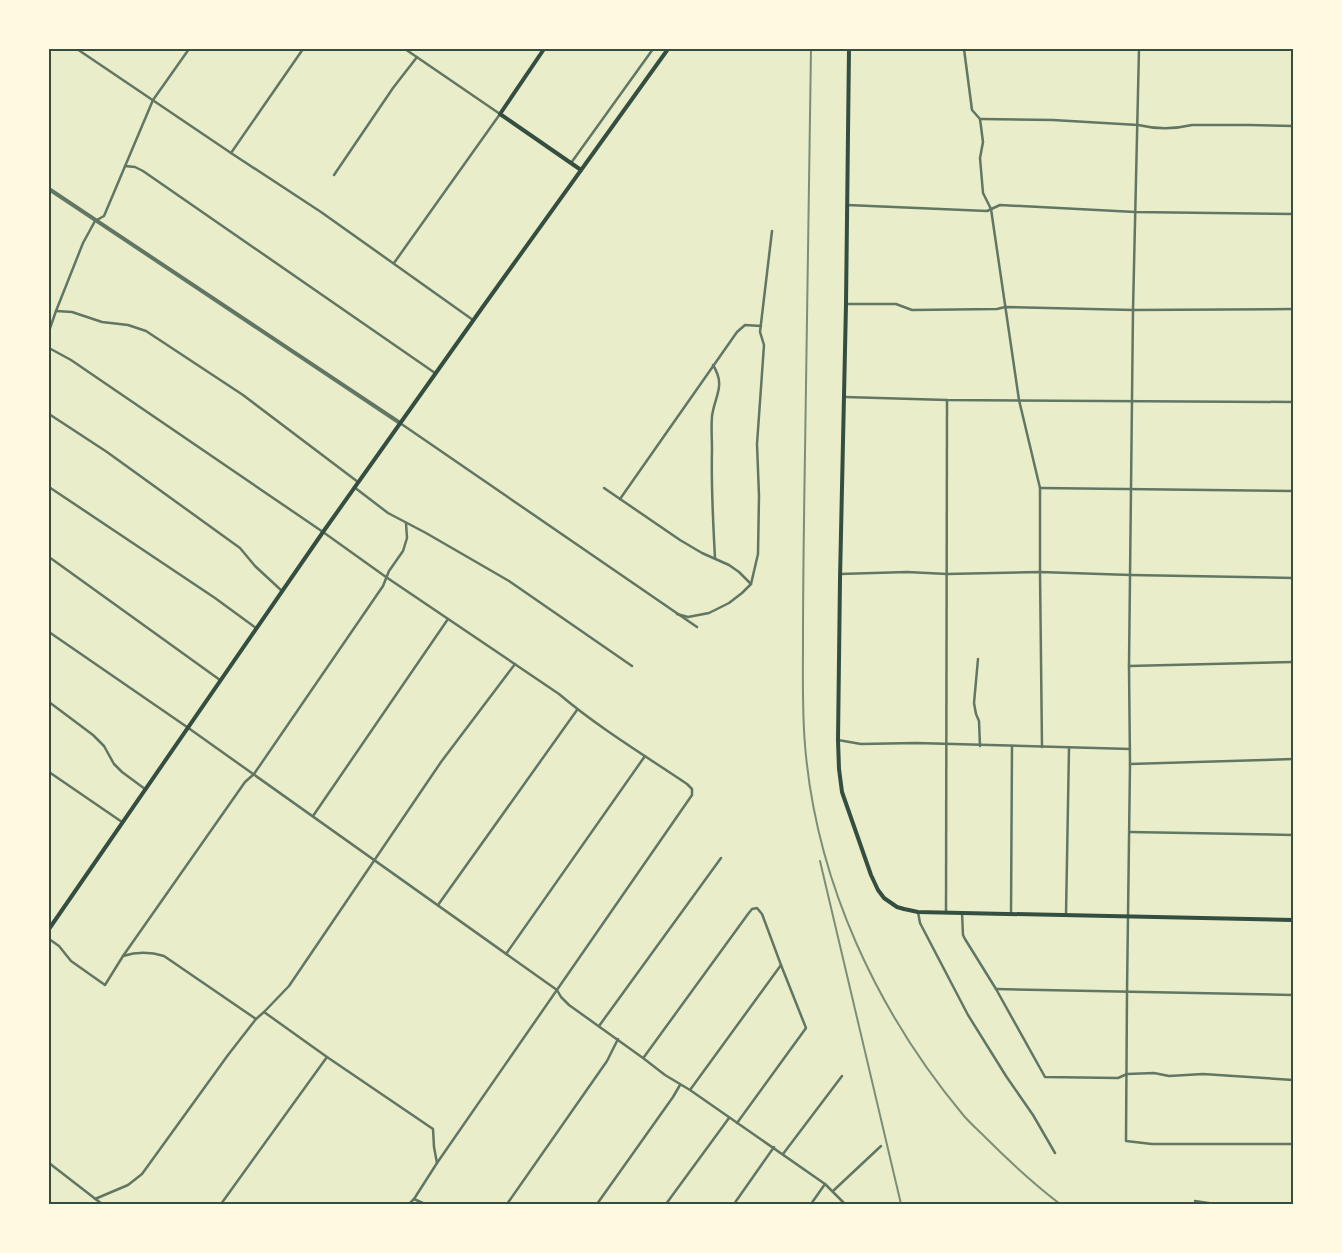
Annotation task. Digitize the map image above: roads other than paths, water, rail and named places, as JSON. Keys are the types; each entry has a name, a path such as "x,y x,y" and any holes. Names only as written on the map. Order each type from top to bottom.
{"main road":[{"path":"544,49 500,114 581,170"},
{"path":"49,929 322,532 668,49"},
{"path":"849,49 838,740 842,792 878,890 889,902 904,909 918,912 1293,920"}],"street":[{"path":"77,49 230,154 321,212 473,320"},
{"path":"49,331 83,243 96,221 104,216 153,100 189,49"},
{"path":"230,154 303,49"},
{"path":"394,263 500,114 405,49"},
{"path":"571,163 653,49"},
{"path":"964,49 972,110 980,119 982,142 980,158 983,193 991,209 1019,400 1040,488 1042,747"},
{"path":"1139,49 1133,310 1126,1142 1152,1144 1293,1144"},
{"path":"334,175 393,88 417,57"},
{"path":"980,119 1053,120 1138,125 1149,128 1183,128 1192,125 1293,126"},
{"path":"125,166 143,170 435,373"},
{"path":"49,189 400,423 697,628"},
{"path":"847,205 987,211 1000,205 1135,212 1293,214"},
{"path":"677,614 688,616 709,612 736,598 751,584 758,554 759,496 757,444 764,344 760,332 772,231"},
{"path":"846,304 896,304 912,310 996,309 1005,306 1133,310 1293,309"},
{"path":"56,311 72,312 102,322 128,325 146,331 243,395 358,482"},
{"path":"620,499 737,332 745,325 761,326"},
{"path":"49,348 71,360 559,694 578,710 692,789 692,795 414,1200 409,1204"},
{"path":"713,365 720,379 712,416 711,482 715,558"},
{"path":"844,397 947,400 1293,402"},
{"path":"946,912 947,400"},
{"path":"49,414 107,452 240,548 255,566 282,591"},
{"path":"49,487 215,598 256,628"},
{"path":"354,487 388,513 509,581 632,666"},
{"path":"604,488 680,540 702,553 729,565 751,584"},
{"path":"1040,488 1293,491"},
{"path":"49,939 59,946 70,961 105,985 123,956 245,782 254,774 383,586 386,577 403,551 407,538 406,523"},
{"path":"49,557 220,680"},
{"path":"840,574 1040,572 1293,578"},
{"path":"313,816 448,619"},
{"path":"49,632 254,774 557,990 569,1004 665,1076 690,1090 783,1154 825,1184 845,1204"},
{"path":"978,659 974,703 979,721 980,746"},
{"path":"1129,666 1293,662"},
{"path":"95,1199 128,1185 142,1174 256,1019 289,986 441,762 515,664"},
{"path":"49,702 93,735 104,746 114,764 145,788"},
{"path":"438,905 578,710"},
{"path":"838,740 862,744 916,743 1130,749"},
{"path":"1011,914 1012,746"},
{"path":"1066,915 1069,748"},
{"path":"506,954 645,756"},
{"path":"1130,764 1293,759"},
{"path":"49,772 122,822"},
{"path":"1129,832 1293,835"},
{"path":"599,1026 721,858"},
{"path":"643,1058 748,914 752,909 757,908 762,914 780,965 806,1028 737,1123"},
{"path":"918,912 920,923 968,1015 1006,1076 1034,1115 1055,1153"},
{"path":"962,913 963,935 996,989 1044,1077 1118,1078 1127,1074 1154,1073 1169,1076 1203,1074 1293,1080"},
{"path":"123,956 150,953 164,956 256,1019"},
{"path":"690,1090 780,965"},
{"path":"996,989 1293,995"},
{"path":"264,1012 433,1129 434,1147 438,1164"},
{"path":"506,1204 607,1061 618,1040"},
{"path":"221,1204 327,1057"},
{"path":"783,1154 842,1076"},
{"path":"597,1204 674,1097 680,1085"},
{"path":"666,1204 729,1118"},
{"path":"833,1191 882,1146"},
{"path":"734,1204 774,1148"},
{"path":"49,1163 102,1204"},
{"path":"811,1204 825,1184"},
{"path":"414,1200 425,1204"},
{"path":"1195,1201 1215,1204"}],"railway":[{"path":"811,49 803,679 803,719 811,796 822,846 837,895 878,989 904,1033 933,1076 967,1119 1022,1173 1060,1204"},
{"path":"820,861 901,1204"}]}
